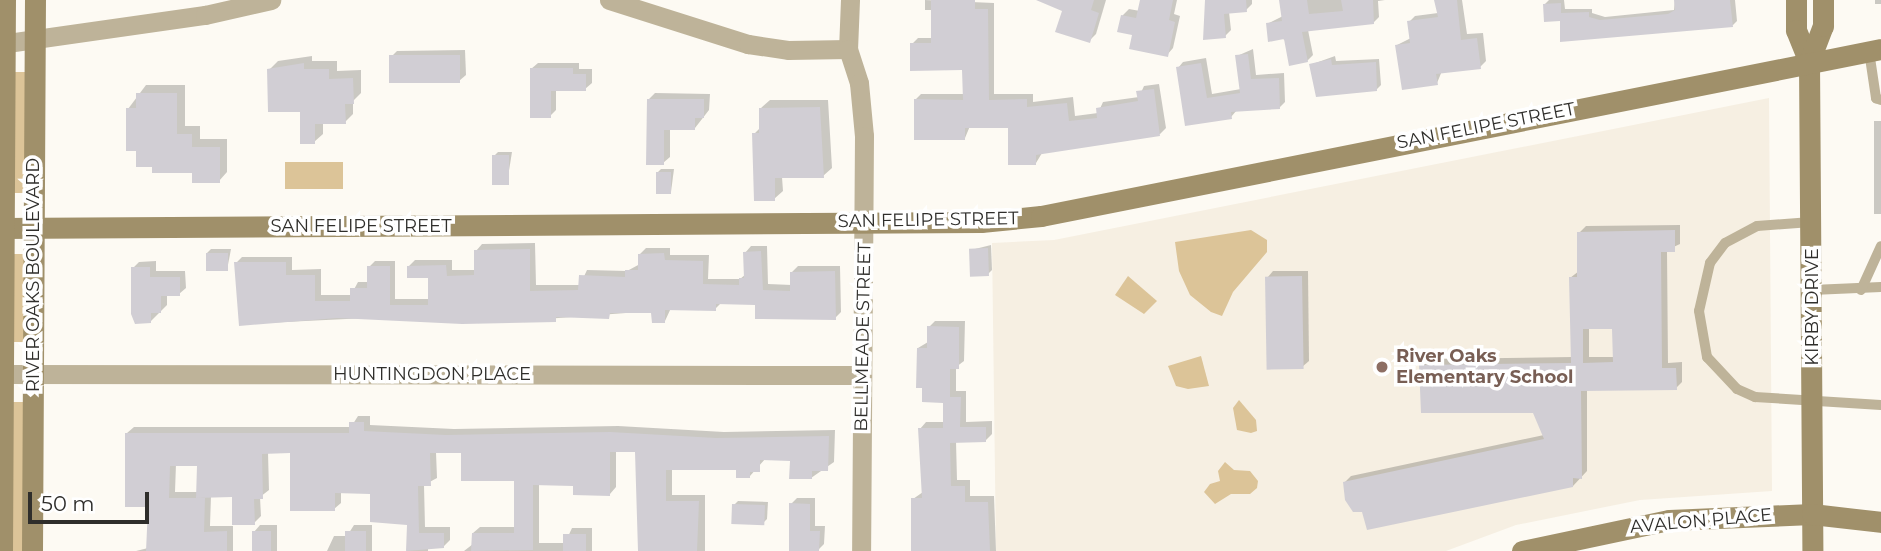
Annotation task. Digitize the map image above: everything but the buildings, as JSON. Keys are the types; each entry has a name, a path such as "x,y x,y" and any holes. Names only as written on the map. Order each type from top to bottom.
{"main road":[{"name":"RIVER OAKS BOULEVARD","path":"2,551 5,0"},
{"name":"RIVER OAKS BOULEVARD","path":"32,551 35,0"},
{"name":"KIRBY DRIVE","path":"1796,0 1796,30 1809,62 1812,551"},
{"name":"KIRBY DRIVE","path":"1809,62 1823,26 1823,0"},
{"name":"SAN FELIPE STREET","path":"2,229 865,222 1041,216 1875,50"},
{"name":"AVALON PLACE","path":"1522,551 1669,520 1811,514 1881,522"}],"street":[{"path":"3,44 34,42 271,0"},
{"path":"609,0 748,44 788,50 848,49"},
{"name":"BELLMEADE STREET","path":"850,0 848,49 859,83 864,136 861,551"},
{"name":"HUNTINGDON PLACE","path":"3,374 862,375"}],"lane":[{"path":"1875,50 1876,98 1881,100"},
{"path":"1811,222 1757,226 1725,243 1710,263 1699,311 1707,357 1737,389 1755,397 1812,403 1881,405"},
{"path":"1861,290 1881,246"},
{"path":"1812,290 1861,290 1881,286"}],"shaded area":[{"path":"13,72 28,72 28,193 13,193"},
{"name":"River Oaks Elementary School","path":"1769,98 1772,491 1640,500 1516,525 1446,551 996,551 992,243 1054,240"},
{"path":"285,162 343,162 343,189 285,189"},
{"path":"1251,230 1267,240 1267,252 1233,292 1222,316 1211,312 1190,295 1179,271 1175,242"},
{"path":"14,254 24,254 26,342 11,342"},
{"path":"1128,276 1157,301 1144,314 1115,295"},
{"path":"1201,356 1209,386 1188,389 1176,386 1168,366"},
{"path":"1239,400 1256,420 1257,431 1251,433 1237,430 1233,408"},
{"path":"11,402 26,402 26,551 11,551"},
{"path":"1225,462 1234,470 1250,471 1258,481 1257,488 1250,494 1231,494 1215,504 1204,492 1210,484 1220,481 1218,471"}],"place":[{"name":"River Oaks Elementary School","path":"1382,367"}]}
